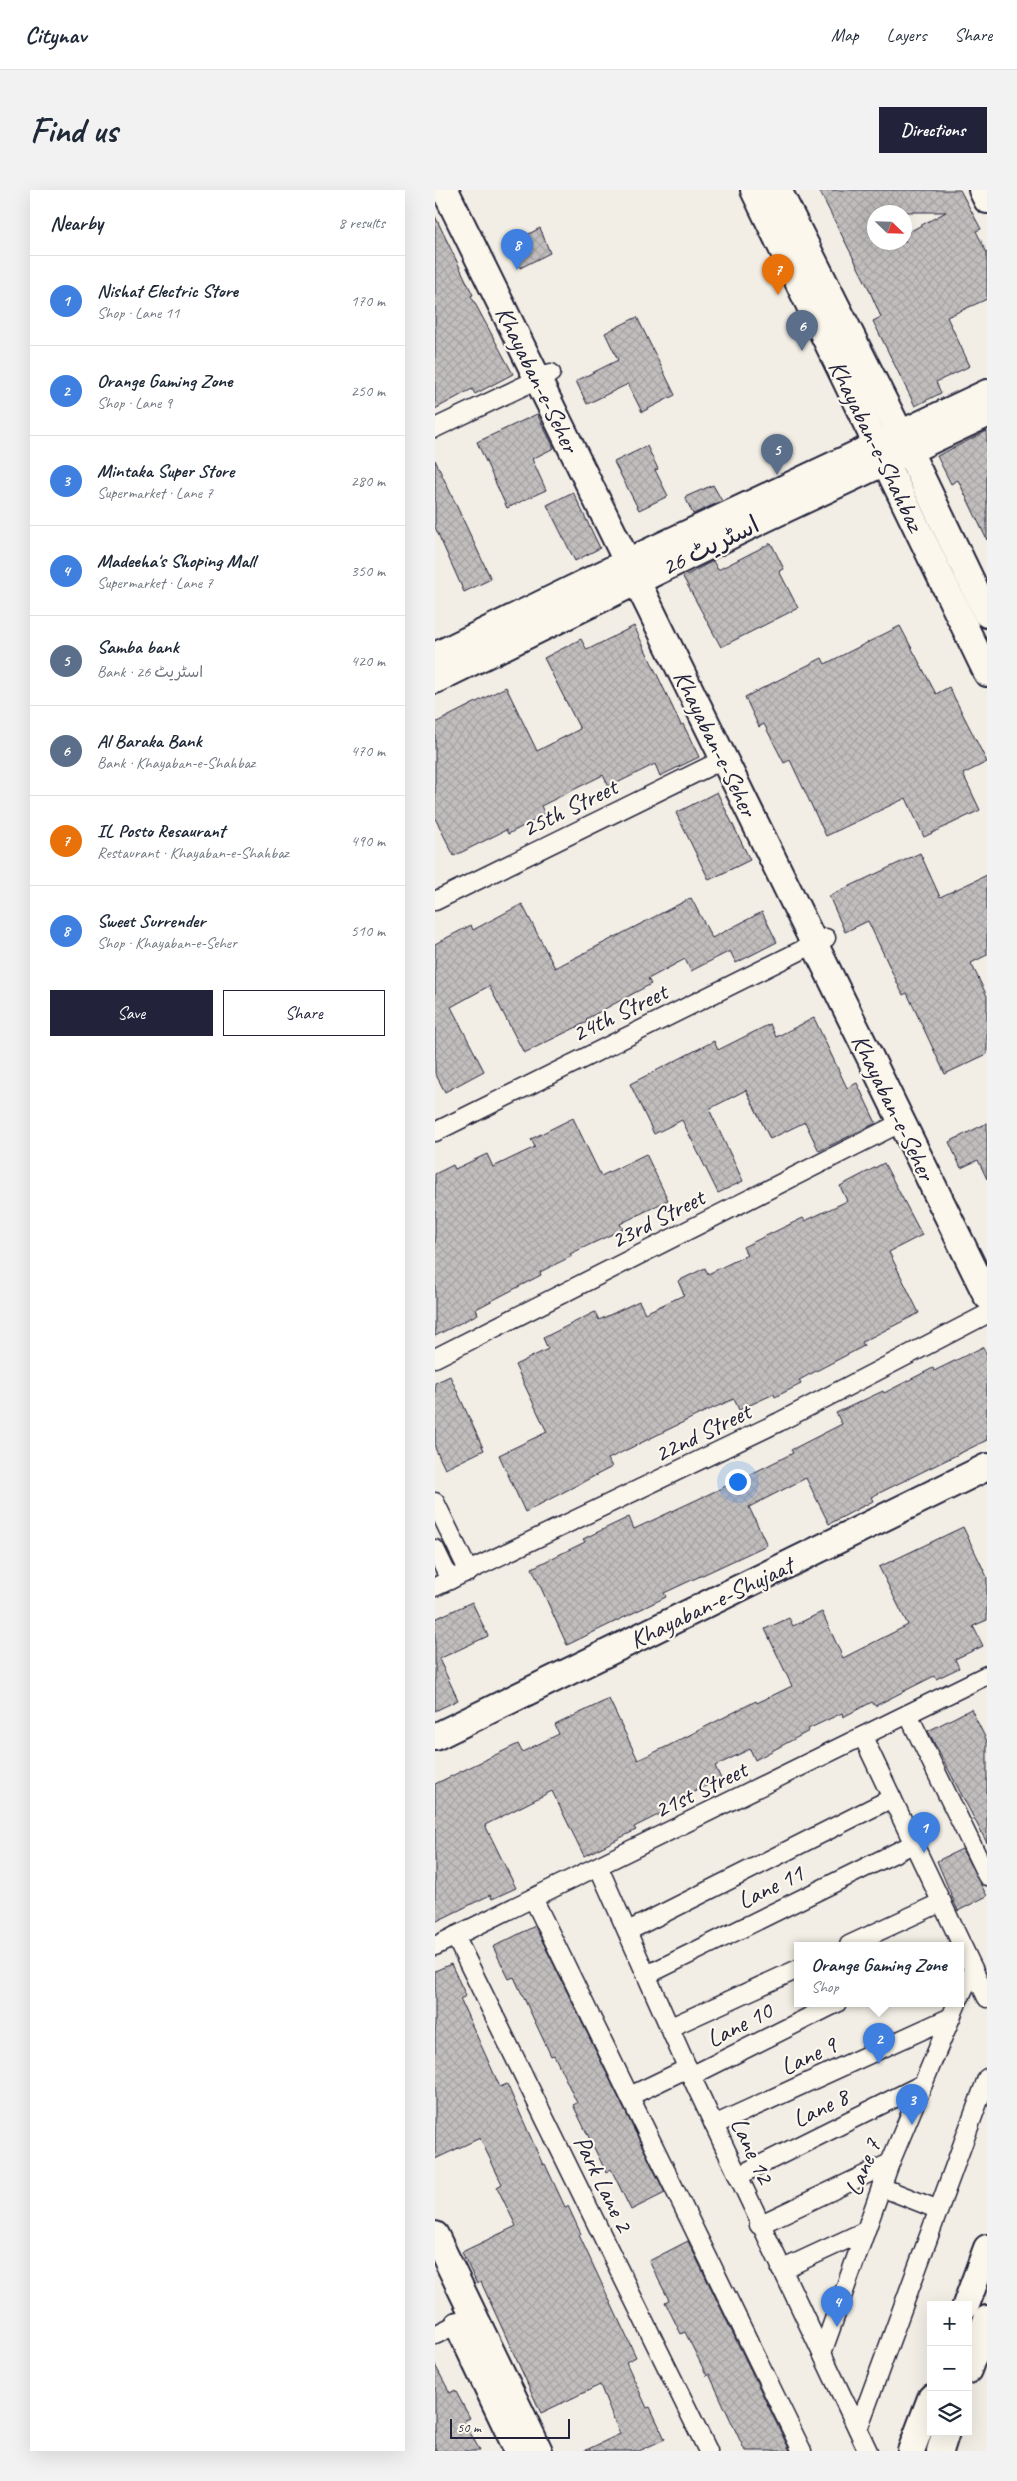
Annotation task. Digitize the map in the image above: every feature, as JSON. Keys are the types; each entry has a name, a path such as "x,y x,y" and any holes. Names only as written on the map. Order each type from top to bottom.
{"main road":[{"name":"Khayaban-e-Shahbaz","path":"754,190 892,448 987,614"},
{"name":"Khayaban-e-Shahbaz","path":"778,190 892,448 987,673"},
{"name":"Khayaban-e-Seher","path":"447,192 544,376 639,569 820,940 902,1122 987,1296"},
{"name":"اسٹریٹ 26","path":"435,656 639,569 892,448 987,393"},
{"name":"اسٹریٹ 26","path":"892,448 987,414"},
{"name":"اسٹریٹ 26","path":"435,680 639,569"},
{"name":"Khayaban-e-Seher","path":"639,569 724,759 820,940 987,1268"},
{"name":"Khayaban-e-Shujaat","path":"435,1737 987,1467"},
{"name":"Khayaban-e-Shujaat","path":"435,1753 987,1484"},
{"path":"435,2236 539,2451"},
{"path":"967,2301 987,2248"},
{"path":"435,2276 446,2329 518,2451"},
{"path":"976,2360 987,2319"},
{"path":"911,2451 927,2409"},
{"path":"940,2451 945,2436"}],"street":[{"path":"435,428 544,376"},
{"name":"25th Street","path":"435,901 724,759"},
{"name":"24th Street","path":"435,1132 820,940"},
{"name":"23rd Street","path":"435,1358 902,1122"},
{"name":"22nd Street","path":"443,1584 779,1422 987,1314"},
{"path":"435,1502 469,1572"},
{"path":"435,1549 443,1584"},
{"name":"21st Street","path":"435,1946 599,1868 908,1714 986,1678"},
{"path":"908,1714 987,1876"},
{"path":"863,1736 942,1902 956,1942"},
{"path":"628,1931 892,1798"},
{"name":"Lane 11","path":"647,1975 915,1842"},
{"name":"Lane 12","path":"599,1868 759,2225 869,2451"},
{"path":"533,1898 802,2451"},
{"path":"855,1942 942,1902"},
{"name":"Park Lane 2","path":"455,1936 708,2451"},
{"path":"964,1955 987,1998"},
{"path":"964,1988 973,1969"},
{"path":"671,2028 794,1971"},
{"name":"Lane 10","path":"630,2096 689,2072 828,2007"},
{"name":"Lane 7","path":"822,2353 863,2232 954,2010"},
{"name":"Lane 9","path":"714,2125 954,2010"},
{"path":"858,2428 987,2078"},
{"name":"Lane 8","path":"738,2176 923,2084"},
{"path":"759,2225 890,2163"},
{"path":"881,2187 939,2210"},
{"path":"781,2270 863,2232"}],"building":[{"path":"819,190 960,190 981,229 976,231 987,253 987,299 947,317 970,366 936,382 941,393 915,406 873,321 881,317"},
{"path":"435,216 473,295 471,296 513,374 475,394 472,389 435,409"},
{"path":"540,228 550,253 520,268 510,244"},
{"path":"637,317 675,395 642,412 628,384 587,404 576,381 618,360 605,333"},
{"path":"537,414 554,448 532,459 546,490 507,508 477,442"},
{"path":"987,431 987,540 958,480 951,484 937,456"},
{"path":"647,446 658,469 655,470 668,496 639,510 614,462"},
{"path":"435,460 491,579 464,592 435,527"},
{"path":"713,485 722,501 693,514 685,497"},
{"path":"573,492 600,548 575,561 547,505"},
{"path":"771,543 784,569 779,571 798,608 721,647 683,577 713,561 718,570"},
{"path":"634,626 681,725 683,724 699,757 660,776 655,764 609,787 603,775 541,806 545,815 508,834 506,830 454,856 435,818 435,723 506,687 537,751 580,729 544,658 581,639 587,650"},
{"path":"900,626 936,694 949,687 987,762 963,774 980,810 924,837 906,798 826,836 790,760 784,763 764,724 759,727 745,697 822,658 825,664"},
{"path":"717,792 750,860 709,880 676,813"},
{"path":"920,853 940,897 987,875 987,955 971,963 987,996 987,1054 945,1074 907,993 903,995 868,921 845,932 829,896"},
{"path":"691,898 712,938 762,912 777,942 736,963 730,951 691,971 685,959 648,979 651,984 586,1019 587,1022 524,1053 489,986 451,1007 484,1071 445,1092 435,1073 435,944 471,925 473,930 522,904 555,968"},
{"path":"814,1018 847,1088 857,1083 876,1123 819,1151 805,1122 770,1139 746,1090 709,1109 743,1181 718,1193 682,1120 654,1134 630,1084 714,1041 718,1050 770,1024 776,1037"},
{"path":"573,1118 601,1176 646,1154 668,1200 620,1224 623,1229 570,1254 572,1256 540,1272 541,1275 476,1309 478,1314 435,1336 435,1174 453,1165 455,1169 487,1154 493,1167 535,1147 531,1139"},
{"path":"987,1123 987,1179 978,1160 961,1168 949,1142"},
{"path":"884,1163 922,1235 889,1252 919,1313 862,1342 864,1346 799,1380 801,1384 775,1397 774,1394 739,1410 734,1399 702,1413 608,1459 612,1467 525,1512 499,1455 547,1432 515,1365 548,1349 543,1338 595,1312 599,1320 639,1301 645,1313 684,1295 678,1281 705,1268 708,1274 747,1255 743,1247 803,1218 805,1221 847,1201 840,1186"},
{"path":"983,1347 987,1355 987,1440 871,1497 873,1501 829,1524 806,1478 749,1507 767,1545 664,1593 666,1597 567,1645 532,1568 585,1542 583,1539 629,1517 634,1529 739,1480 793,1453 791,1450 842,1424 836,1413 883,1391 884,1393 933,1368 934,1371"},
{"path":"450,1376 484,1450 445,1469 435,1448 435,1383"},
{"path":"963,1527 987,1577 987,1620 973,1626 983,1646 955,1659 959,1668 936,1679 934,1676 875,1706 872,1702 843,1717 842,1713 808,1729 809,1731 755,1760 750,1749 715,1766 721,1779 662,1807 664,1812 634,1827 636,1830 584,1856 552,1791 485,1825 516,1888 492,1899 490,1895 435,1922 435,1784 518,1744 522,1752 559,1734 555,1725 609,1699 638,1760 756,1701 757,1703 792,1686 765,1629 789,1618 793,1626 822,1612 843,1658 908,1625 879,1567"},
{"path":"472,1602 488,1636 439,1659 458,1700 435,1711 435,1619"},
{"path":"971,1709 987,1741 987,1843 928,1731"},
{"path":"962,1849 987,1896 958,1911 937,1861"},
{"path":"535,1926 665,2193 631,2210 611,2169 606,2172 573,2105 577,2103 554,2055 551,2056 514,1977 509,1979 493,1947"},
{"path":"451,1964 466,1996 460,1999 500,2087 507,2084 543,2165 545,2164 565,2207 568,2206 581,2234 579,2235 636,2357 626,2362 647,2408 650,2407 665,2439 639,2451 584,2451 620,2434 600,2385 541,2413 481,2282 477,2284 462,2252 516,2226 497,2187 502,2184 480,2138 435,2159 435,1971"},
{"path":"688,2241 790,2451 745,2451 709,2374 707,2376 685,2332 681,2334 665,2302 669,2300 649,2261"},
{"path":"435,2365 450,2393 455,2390 470,2418 464,2421 480,2451 435,2451"}],"place":[{"name":"Sweet Surrender","path":"517,270"},
{"name":"IL Posto Resaurant","path":"778,295"},
{"name":"Al Baraka Bank","path":"802,351"},
{"name":"Samba bank","path":"777,475"},
{"name":"Nishat Electric Store","path":"924,1853"},
{"name":"Orange Gaming Zone","path":"879,2064"},
{"name":"Mintaka Super Store","path":"912,2125"},
{"name":"Madeeha's Shoping Mall","path":"837,2327"}]}
